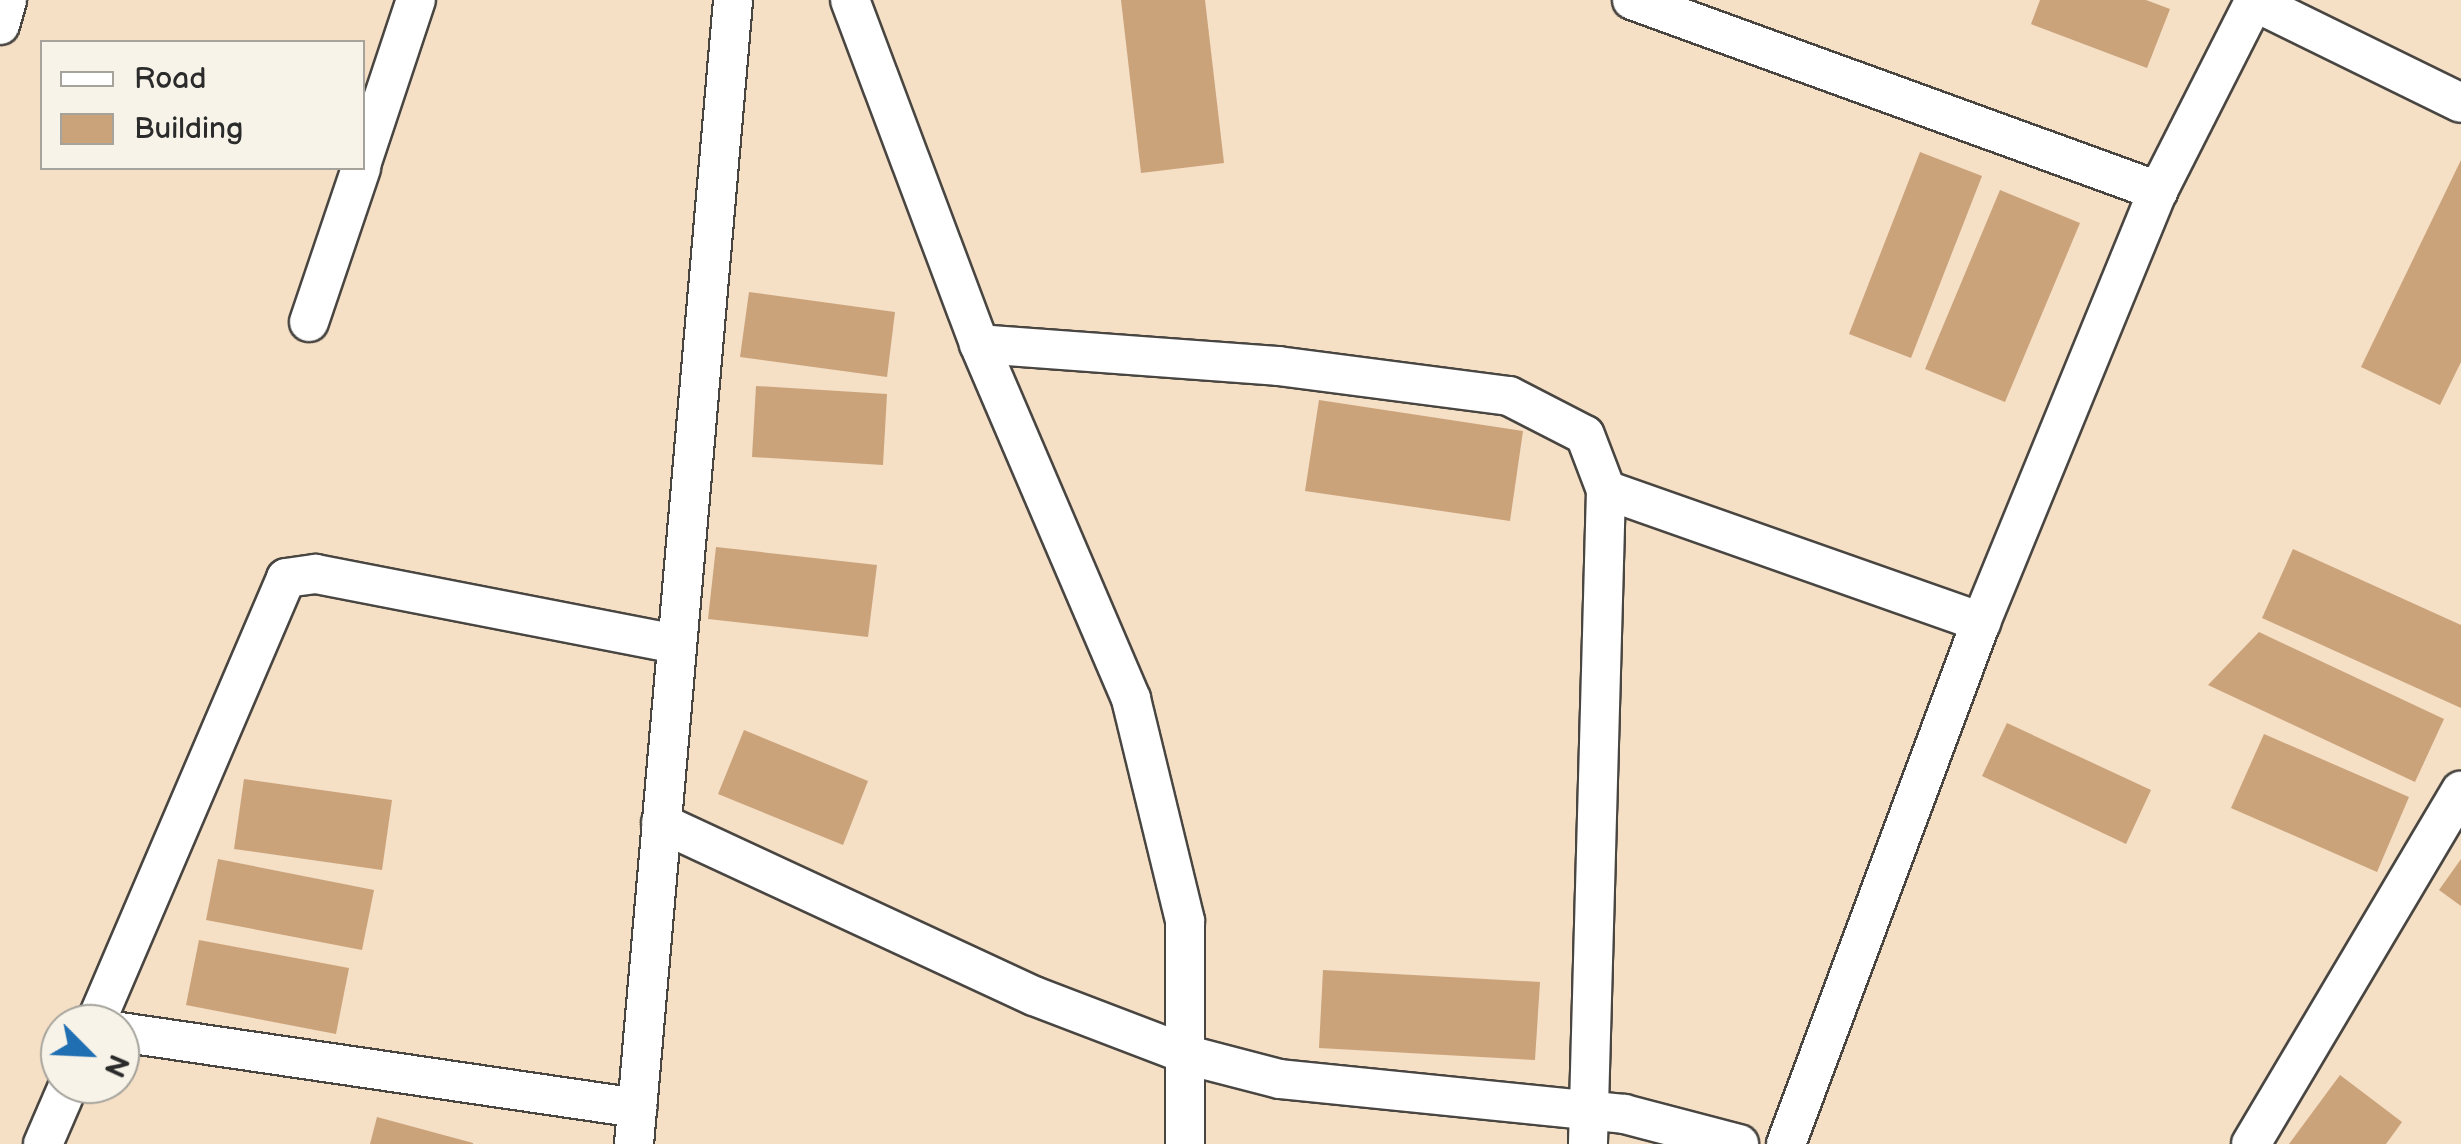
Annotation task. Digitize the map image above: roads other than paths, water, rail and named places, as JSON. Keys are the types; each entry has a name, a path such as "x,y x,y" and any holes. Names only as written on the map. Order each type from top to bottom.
{"street":[{"path":"0,24 8,0"},
{"path":"365,156 416,0"},
{"path":"140,1036 635,1126 733,0"},
{"path":"850,0 979,344 1130,699 1185,921 1192,1056 1185,1144"},
{"path":"1632,0 2158,191"},
{"path":"1786,1144 1981,622 2158,191 2255,1 2461,104"},
{"path":"310,322 360,170"},
{"path":"979,344 1278,366 1509,396 1586,435 1606,490 1589,1127"},
{"path":"1606,490 1981,622"},
{"path":"104,1004 286,578 316,574 676,644"},
{"path":"2252,1144 2461,791"},
{"path":"661,824 1034,996 1192,1056 1280,1079 1589,1127 1740,1144"},
{"path":"43,1144 60,1104"}]}
